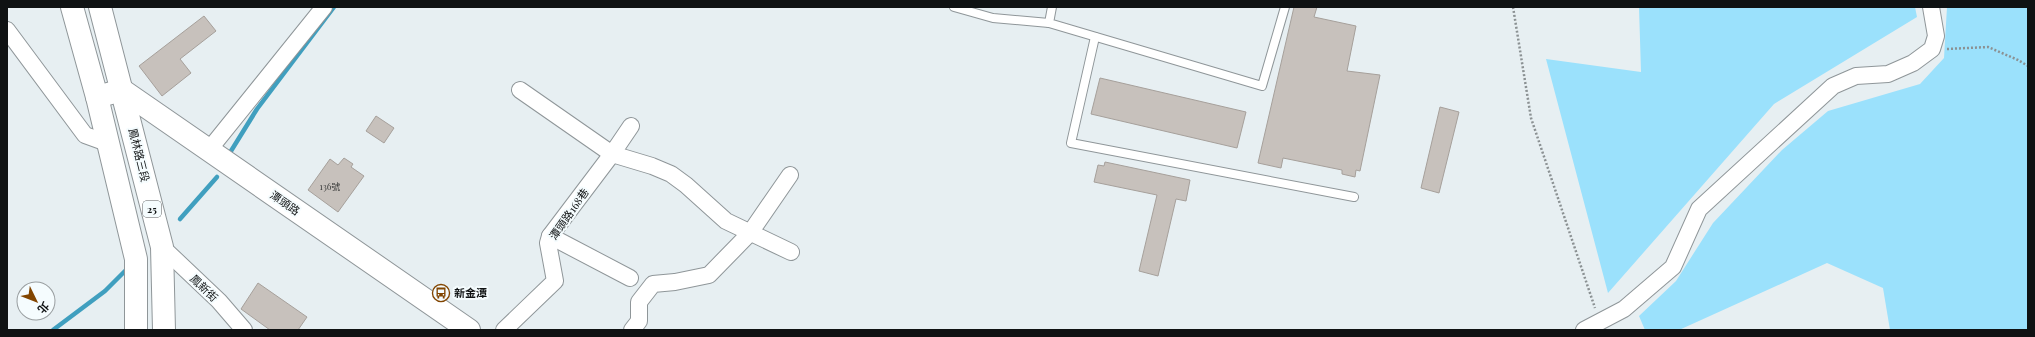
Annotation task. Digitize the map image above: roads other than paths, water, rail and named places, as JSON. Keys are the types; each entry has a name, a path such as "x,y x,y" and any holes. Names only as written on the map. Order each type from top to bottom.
{"main road":[{"path":"72,7 97,97 136,259 136,330"},
{"name":"鳳林路三段","path":"100,7 162,247 164,330"},
{"path":"97,97 122,90"},
{"name":"潭頭路","path":"122,90 208,151 469,330"}],"street":[{"path":"208,151 324,7"},
{"path":"1584,330 1605,326 1673,267 1700,209 1833,86 1856,76 1888,74 1913,63 1932,49 1936,36 1931,7"},
{"path":"7,30 84,134 107,143"},
{"path":"520,90 612,154 652,166 671,174 726,221 791,252"},
{"name":"潭頭路168巷","path":"504,330 555,281 548,243 550,236 612,154 631,126"},
{"path":"632,330 639,321 639,302 653,284 675,282 709,275 750,233 790,175"},
{"path":"550,236 630,278"},
{"name":"鳳新街","path":"162,247 218,301 244,330"}],"lane":[{"path":"954,7 992,18 1049,23 1262,86 1285,7"},
{"path":"1049,23 1052,7"},
{"path":"1095,37 1071,143 1354,197"}],"waterway":[{"path":"231,151 257,109 334,7"},
{"path":"180,219 217,177"},
{"path":"53,330 105,291 128,268"}],"place":[{"name":"新金潭","path":"441,293"}]}
